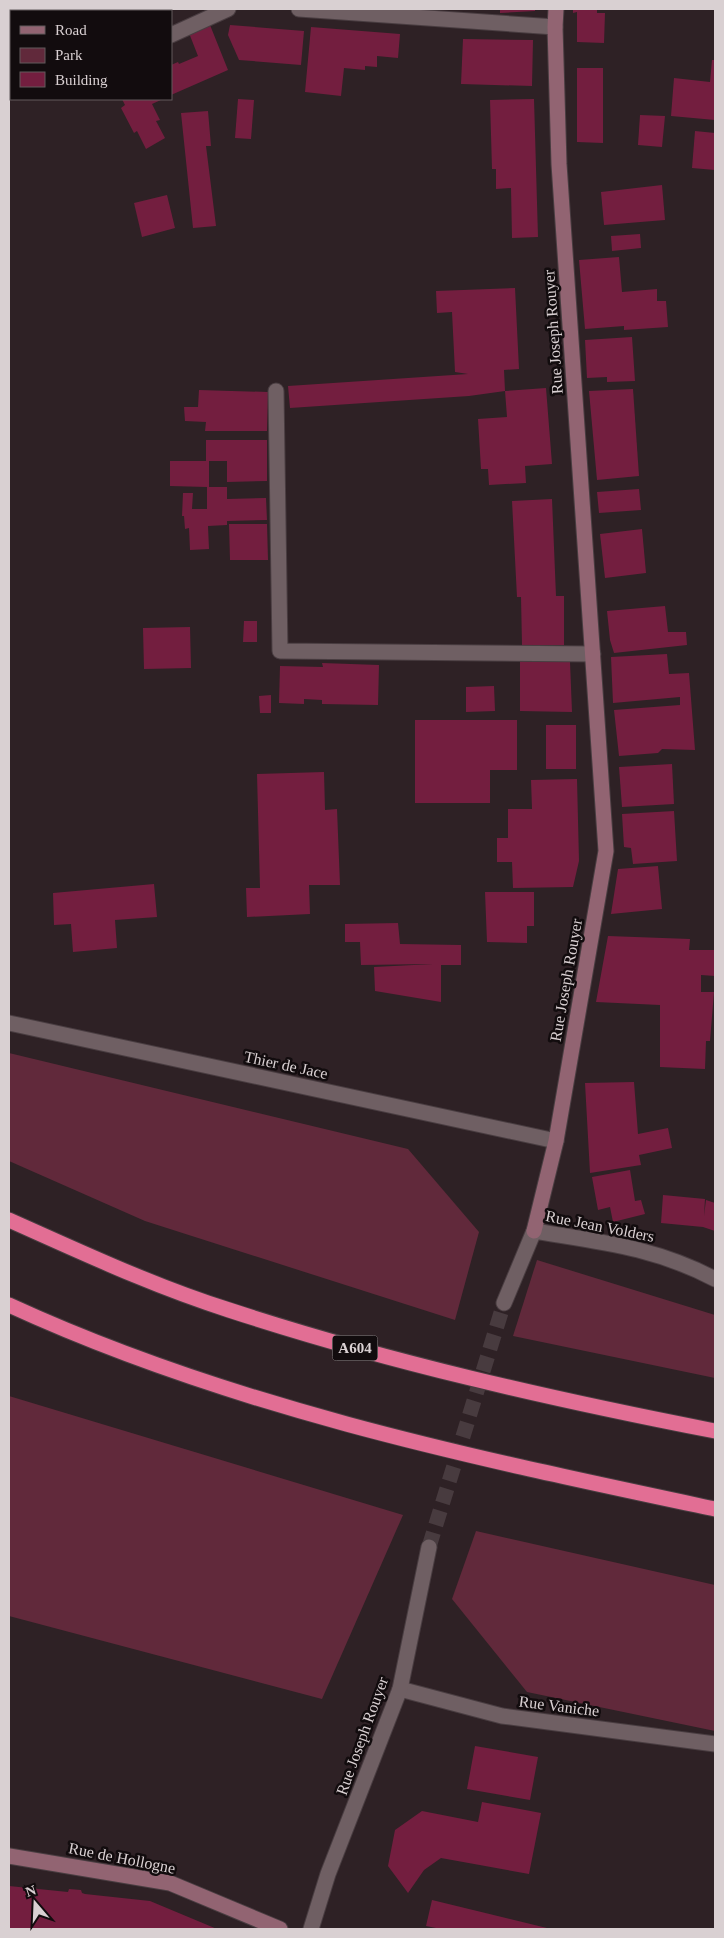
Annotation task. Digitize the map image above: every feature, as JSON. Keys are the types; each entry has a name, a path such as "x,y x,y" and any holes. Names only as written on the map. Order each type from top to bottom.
{"highway":[{"name":"A604","path":"9,1220 91,1257 227,1310 378,1356 566,1402 715,1431"},
{"path":"9,1305 66,1331 208,1383 359,1429 549,1474 715,1509"}],"street":[{"path":"172,35 228,9"},
{"path":"299,9 554,27"},
{"name":"Rue Joseph Rouyer","path":"504,1304 534,1231 556,1141 606,851 559,164 554,27 556,9"},
{"path":"276,391 280,650 593,654"},
{"name":"Thier de Jace","path":"9,1023 556,1141"},
{"name":"Rue Jean Volders","path":"534,1231 638,1248 688,1265 715,1279"},
{"name":"Rue Joseph Rouyer","path":"311,1929 328,1874 400,1689 429,1547"},
{"name":"Rue Vaniche","path":"400,1689 502,1716 715,1744"},
{"name":"Rue de Hollogne","path":"9,1856 170,1883 280,1929"}],"green space":[{"path":"9,1053 408,1149 479,1232 455,1320 145,1221 9,1161"},
{"path":"537,1260 715,1315 715,1378 513,1336"},
{"path":"9,1396 403,1515 322,1699 9,1616"},
{"path":"476,1531 715,1585 715,1731 527,1692 452,1599"}],"building":[{"path":"73,9 124,10 74,10"},
{"path":"500,9 535,9 535,11 500,13"},
{"path":"573,9 597,9 597,13 605,13 604,43 577,42 577,12 573,13"},
{"path":"210,25 228,70 172,95 172,65 178,62 179,64 198,56 189,33"},
{"path":"230,25 304,31 301,65 239,60 228,35"},
{"path":"311,27 400,34 398,58 377,56 377,67 365,66 365,70 344,68 341,96 305,92"},
{"path":"463,39 533,40 532,86 461,84"},
{"path":"712,60 715,60 715,120 671,116 674,78 710,82"},
{"path":"577,68 603,68 603,143 577,142"},
{"path":"238,99 254,100 251,139 235,138"},
{"path":"534,99 538,237 512,238 511,188 496,189 496,169 492,169 490,100"},
{"path":"122,100 161,100 152,104 160,120 156,121 165,138 146,149 137,131 134,133 121,108 125,105"},
{"path":"208,111 211,146 206,146 216,226 193,228 181,113"},
{"path":"640,115 665,116 662,147 638,145"},
{"path":"695,131 715,133 715,170 692,168"},
{"path":"662,185 665,220 604,225 601,192"},
{"path":"167,195 175,228 142,237 134,203"},
{"path":"640,234 641,248 612,251 611,236"},
{"path":"619,257 622,292 657,289 657,301 666,301 668,327 624,330 624,326 585,329 579,260"},
{"path":"515,288 519,369 504,370 505,391 469,396 290,408 288,386 468,374 455,372 452,312 437,313 436,291"},
{"path":"632,337 635,381 607,382 607,377 587,378 585,340"},
{"path":"546,388 552,464 525,466 526,483 489,485 488,469 481,469 478,419 507,417 505,391"},
{"path":"633,389 639,476 597,480 589,391"},
{"path":"199,390 268,392 267,431 205,431 206,422 185,421 184,407 198,407"},
{"path":"206,440 267,440 267,481 227,482 227,461 209,461 209,487 227,487 227,499 266,498 267,520 227,521 227,525 208,526 209,549 190,550 189,528 185,529 184,516 182,516 183,493 193,493 192,509 207,509 207,487 170,486 170,461 206,461"},
{"path":"639,489 641,510 599,513 597,492"},
{"path":"552,499 556,596 564,596 564,645 522,645 521,597 517,597 512,501"},
{"path":"229,524 267,524 268,560 230,560"},
{"path":"642,529 646,573 605,578 600,534"},
{"path":"665,606 668,632 686,632 687,645 614,653 610,640 607,611"},
{"path":"244,621 257,621 257,642 243,642"},
{"path":"190,627 191,668 144,669 143,628"},
{"path":"667,654 669,674 689,673 695,750 662,749 658,753 619,756 614,710 680,705 680,697 613,703 611,657"},
{"path":"520,661 570,662 572,712 520,711"},
{"path":"322,663 379,665 378,705 322,704 322,700 304,699 304,704 279,703 280,666 323,667"},
{"path":"494,686 495,711 466,712 466,687"},
{"path":"271,695 271,713 260,713 259,696"},
{"path":"415,720 517,720 517,770 490,770 490,803 415,803"},
{"path":"546,725 576,725 576,769 546,769"},
{"path":"672,764 674,804 622,807 619,767"},
{"path":"324,772 325,810 337,809 340,885 309,885 310,914 247,917 246,888 260,888 257,774"},
{"path":"577,779 579,861 573,887 513,888 512,862 497,862 497,838 508,838 508,809 532,809 531,780"},
{"path":"674,811 677,861 633,864 631,848 624,847 622,814"},
{"path":"658,866 662,909 611,914 618,869"},
{"path":"154,884 157,917 115,920 117,948 73,952 71,924 54,925 53,893"},
{"path":"485,892 534,892 534,926 527,926 527,943 487,942"},
{"path":"398,923 400,944 461,945 461,965 441,965 441,1002 375,991 374,967 433,964 361,965 360,942 345,942 345,924"},
{"path":"608,936 690,939 689,950 715,950 715,976 701,975 701,992 714,992 710,1041 706,1041 705,1069 660,1067 660,1005 596,1002"},
{"path":"634,1082 638,1134 668,1128 672,1148 639,1155 641,1165 590,1173 585,1083"},
{"path":"630,1170 635,1201 641,1200 645,1214 613,1222 610,1207 598,1210 592,1177"},
{"path":"663,1195 705,1199 704,1216 706,1200 715,1203 715,1231 703,1227 661,1223"},
{"path":"475,1746 538,1757 530,1800 467,1789"},
{"path":"482,1802 541,1813 529,1874 441,1858 424,1870 408,1893 388,1866 395,1830 422,1811 478,1822"},
{"path":"9,1886 68,1892 69,1889 81,1890 85,1894 150,1901 217,1929 9,1929"},
{"path":"432,1900 551,1929 441,1929 426,1926"}],"tunnel":[{"path":"429,1547 504,1303"}]}
